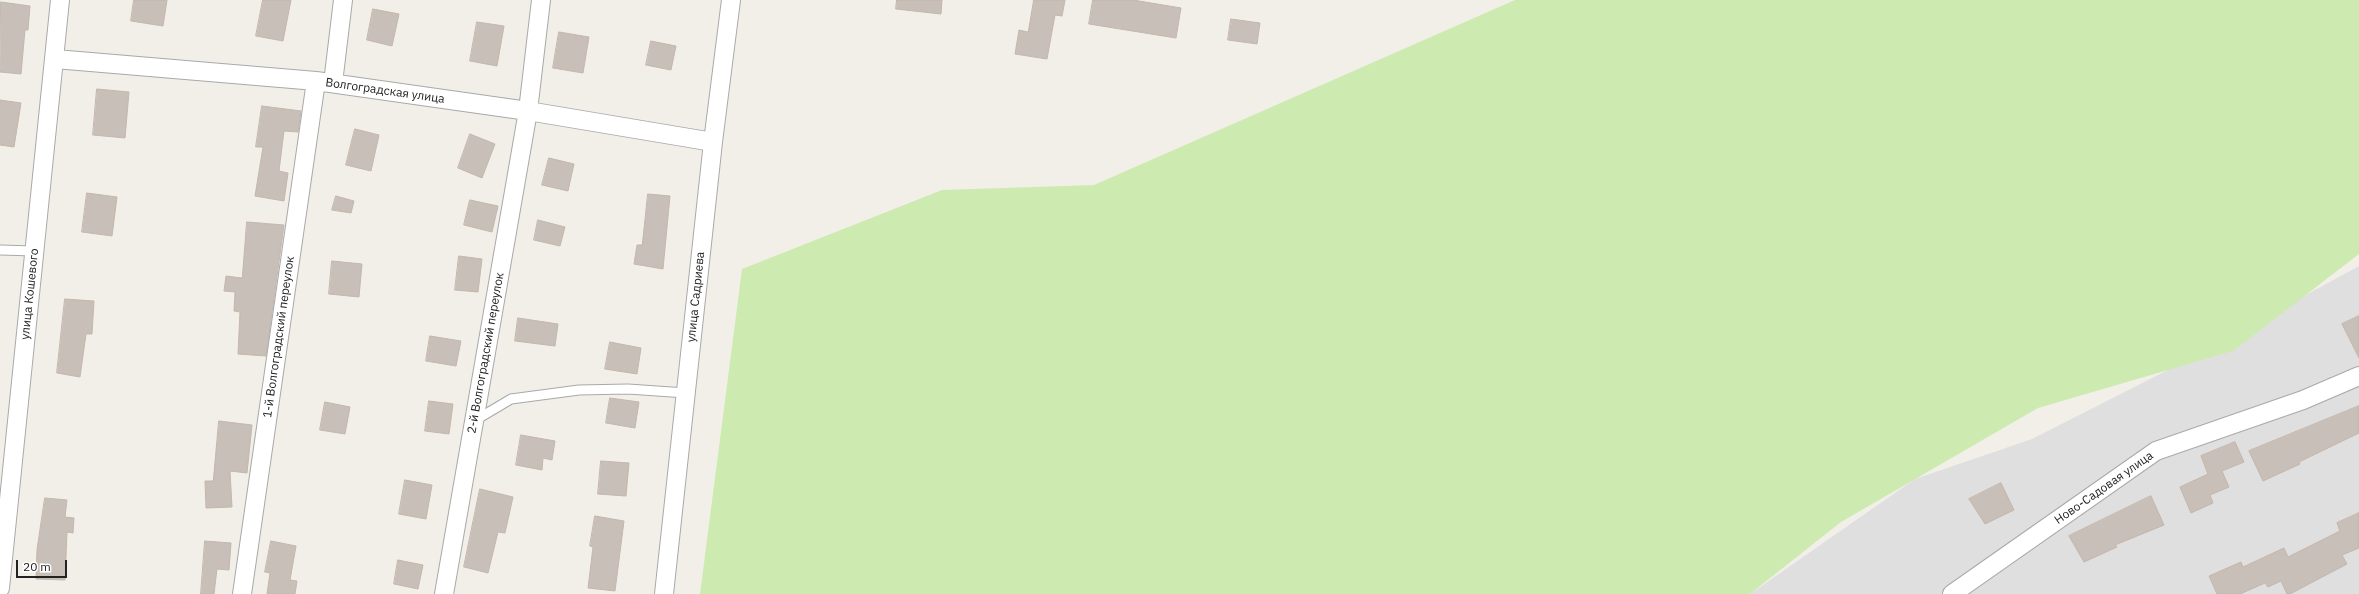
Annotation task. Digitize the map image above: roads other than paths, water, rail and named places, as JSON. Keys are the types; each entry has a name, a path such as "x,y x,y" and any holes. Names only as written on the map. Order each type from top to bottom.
{"street":[{"name":"улица Кошевого","path":"0,588 60,0"},
{"name":"1-й Волгоградский переулок","path":"242,594 324,82 343,0"},
{"name":"2-й Волгоградский переулок","path":"444,594 528,111 541,0"},
{"name":"улица Садриева","path":"664,594 713,142 731,0"},
{"name":"Волгоградская улица","path":"55,59 324,82 528,111 713,142"},
{"name":"Ново-Садовая улица","path":"1952,594 2156,451 2303,400 2359,376"}],"lane":[{"path":"0,250 34,251"},
{"path":"474,421 511,399 579,390 628,389 686,393"}]}
